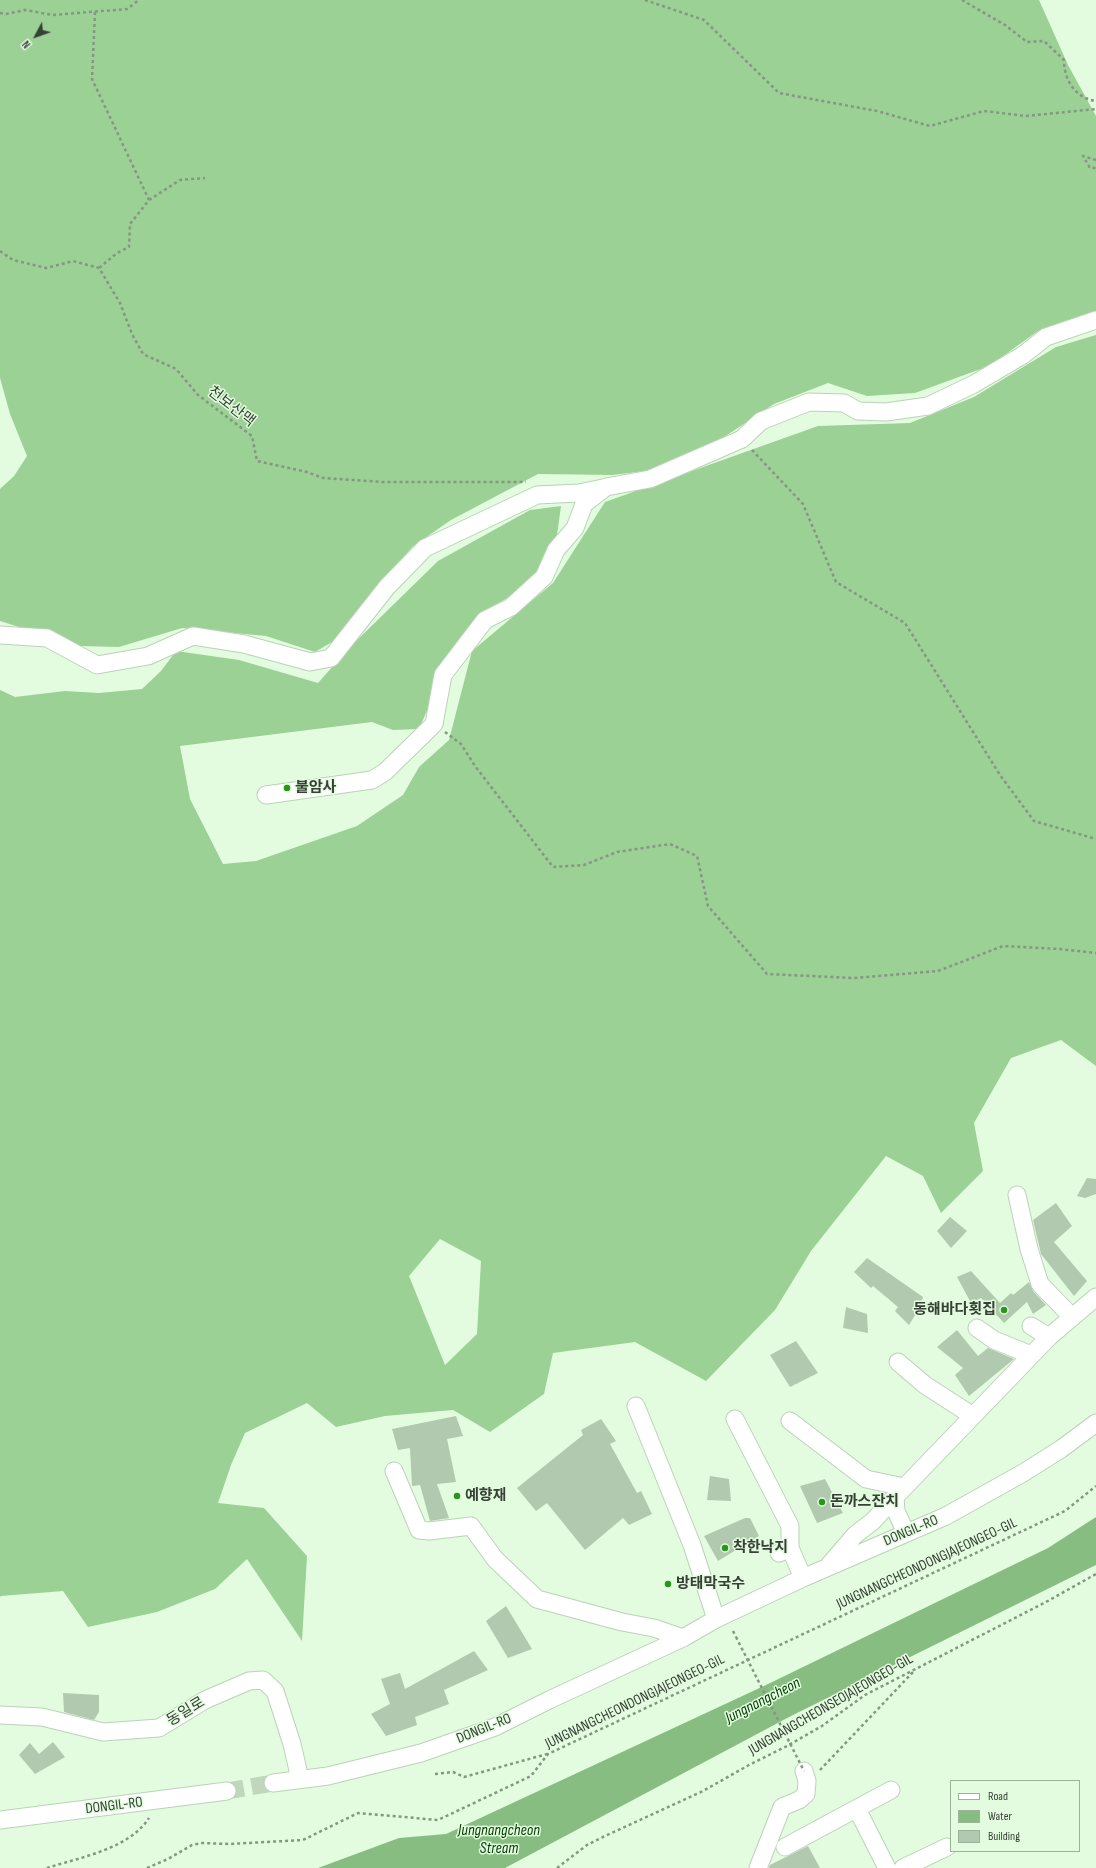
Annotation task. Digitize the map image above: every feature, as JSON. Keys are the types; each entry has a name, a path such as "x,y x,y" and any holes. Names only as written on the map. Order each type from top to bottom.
{"street":[{"path":"0,635 46,638 98,665 148,656 193,636 244,644 310,662 331,658 387,587 425,548 537,495 579,493 650,480 742,439 761,421 809,402 844,403 858,411 865,412 886,412 928,406 974,384 1023,355 1046,337 1096,320"},
{"path":"266,795 372,780 385,772 434,724 443,674 485,620 511,607 544,577 556,550 575,528 584,504 606,487"},
{"path":"1017,1195 1029,1249 1040,1284 1072,1317"},
{"path":"826,1569 855,1535 872,1521 1049,1337 1096,1297"},
{"path":"1031,1326 1049,1337"},
{"path":"977,1328 994,1340 1032,1355"},
{"path":"898,1362 925,1385 973,1416"},
{"path":"636,1406 692,1545 716,1619"},
{"path":"735,1419 790,1526 784,1551 803,1578"},
{"path":"790,1422 866,1479 900,1492"},
{"name":"DONGIL-RO","path":"273,1783 328,1776 422,1753 487,1730 683,1638 716,1619 803,1578 946,1516 1023,1474 1061,1449 1096,1423"},
{"path":"394,1471 419,1530 429,1531 471,1526 495,1559 537,1599 622,1622 654,1628 683,1638"},
{"path":"900,1492 896,1511 906,1533"},
{"name":"동일로","path":"0,1715 42,1717 103,1732 159,1728 205,1700 249,1680 263,1680 275,1691 292,1744 300,1779"},
{"path":"758,1868 782,1807 799,1800 806,1794 806,1776"},
{"path":"785,1848 891,1790"},
{"name":"DONGIL-RO","path":"3,1818 227,1791"},
{"path":"857,1809 887,1868"},
{"path":"903,1868 947,1847"}],"path":[{"path":"0,13 6,14 25,10 53,14 95,12 127,9 139,0"},
{"path":"645,0 704,20 779,93 877,111 930,126 984,111 1026,116 1096,109"},
{"path":"962,0 1005,25 1027,42 1044,42 1064,60 1064,72 1074,91 1096,101"},
{"path":"95,12 92,79 149,200"},
{"path":"1096,160 1083,156 1090,168 1096,168"},
{"path":"0,251 13,260 46,268 73,261 99,268 117,253 129,247 130,224 149,200 180,180 205,178"},
{"name":"천보산맥","path":"99,268 120,303 132,334 143,354 176,369 198,395 252,436 257,461 307,472 323,478 383,482 530,482"},
{"path":"742,439 803,504 836,582 905,623 1000,775 1034,821 1096,839"},
{"path":"434,724 461,744 475,766 553,867 584,865 617,852 670,844 698,856 708,906 767,974 853,978 938,971 1003,946 1059,948 1096,954"},
{"name":"JUNGNANGCHEONDONGJAJEONGEO-GIL","path":"147,1868 168,1859 192,1845 202,1843 228,1844 303,1840 358,1813 438,1820 530,1776 548,1754 1065,1511 1096,1486"},
{"name":"JUNGNANGCHEONSEOJAJEONGEO-GIL","path":"557,1868 587,1846 603,1837 703,1792 749,1765 805,1737 865,1695 1060,1595 1096,1574"},
{"path":"733,1631 806,1776 827,1764 915,1670"},
{"path":"435,1774 453,1772 464,1777 548,1754"},
{"path":"47,1868 121,1843 142,1828 149,1818"}],"shaded area":[{"path":"0,0 1039,0 1068,65 1096,116 1096,314 1038,331 989,366 915,393 867,396 828,383 774,404 724,437 654,470 612,475 538,474 451,520 412,547 332,642 315,652 266,636 182,628 119,647 79,646 0,621 0,489 14,476 27,456 10,414 0,378"},
{"path":"1096,335 1096,1066 1061,1040 1011,1058 974,1123 983,1171 941,1213 923,1176 886,1156 811,1251 775,1310 706,1381 635,1342 553,1353 544,1394 490,1432 453,1410 385,1416 336,1427 307,1403 245,1433 231,1465 218,1503 264,1508 307,1556 302,1641 247,1559 215,1589 157,1612 88,1627 63,1591 0,1597 0,690 15,697 65,691 99,693 142,689 161,671 176,651 239,660 318,683 350,647 438,561 530,510 561,506 557,535 537,573 507,598 477,616 437,669 429,706 419,729 393,730 372,722 180,746 190,799 223,864 256,861 357,826 403,795 419,767 449,740 472,651 553,583 605,502 818,426 910,423 974,397 1056,347","holes":["440,1239 481,1261 477,1334 445,1365 409,1276"]}],"water":[{"name":"Jungnangcheon Stream","path":"1096,1517 1096,1565 791,1716 505,1868 318,1868 399,1838 446,1834 766,1685 1048,1548"}],"building":[{"path":"1087,1178 1096,1179 1096,1194 1085,1198 1077,1196"},
{"path":"1056,1203 1072,1226 1054,1242 1087,1281 1074,1296 1041,1254 1033,1220"},
{"path":"950,1217 967,1231 951,1248 937,1231"},
{"path":"867,1258 923,1297 920,1307 909,1325 895,1311 898,1307 873,1286 871,1288 854,1272"},
{"path":"971,1271 1000,1303 1011,1293 1013,1295 1029,1282 1033,1291 1046,1305 1033,1314 1027,1302 1004,1323 981,1298 971,1303 957,1277"},
{"path":"846,1307 867,1314 868,1333 843,1328"},
{"path":"957,1330 978,1356 988,1348 1014,1359 969,1396 955,1375 963,1368 937,1347"},
{"path":"796,1341 818,1373 790,1387 770,1355"},
{"path":"456,1416 463,1436 447,1439 456,1482 437,1484 449,1518 430,1521 420,1485 412,1486 410,1448 398,1450 392,1429"},
{"path":"601,1419 616,1441 610,1444 637,1493 641,1491 652,1514 629,1525 623,1518 585,1550 547,1503 536,1511 517,1488 583,1435 581,1430"},
{"path":"710,1476 729,1479 731,1501 707,1500"},
{"path":"825,1479 843,1513 817,1523 800,1486"},
{"name":"착한낙지","path":"745,1518 750,1518 759,1536 718,1561 704,1536"},
{"path":"506,1606 532,1649 508,1658 486,1621"},
{"path":"474,1651 488,1670 444,1690 449,1704 415,1717 417,1725 386,1736 371,1714 390,1704 381,1679 400,1673 405,1689"},
{"path":"63,1693 99,1695 99,1712 94,1720 64,1712"},
{"path":"53,1742 65,1757 35,1774 19,1755 30,1743 39,1754"},
{"path":"808,1846 820,1868 769,1868 770,1865"}],"tunnel":[{"path":"227,1791 273,1783"}],"place":[{"name":"불암사","path":"287,788"},
{"name":"동해바다횟집","path":"1004,1310"},
{"name":"예향재","path":"457,1496"},
{"name":"돈까스잔치","path":"822,1502"},
{"name":"착한낙지","path":"725,1548"},
{"name":"방태막국수","path":"668,1584"}],"water label":[{"name":"Jungnangcheon","path":"763,1701"}]}
